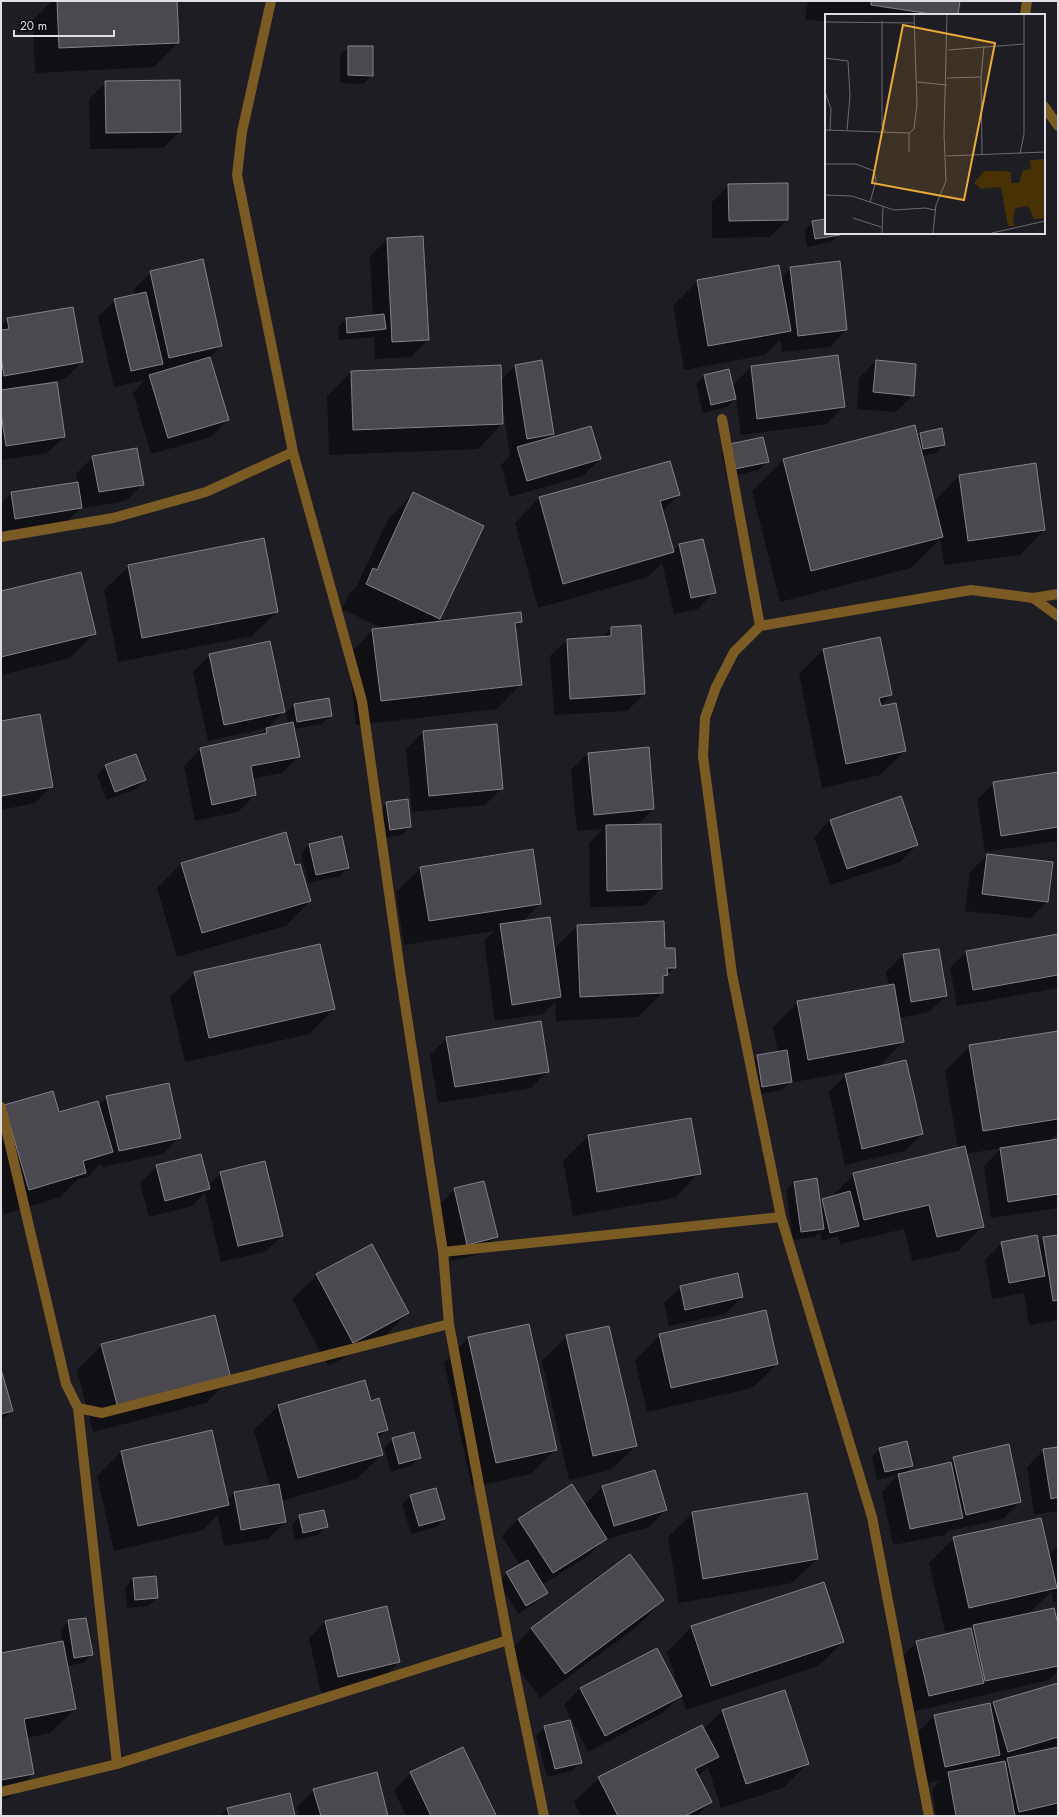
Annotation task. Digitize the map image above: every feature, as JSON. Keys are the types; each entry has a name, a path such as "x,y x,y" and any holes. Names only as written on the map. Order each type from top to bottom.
{"street":[{"path":"271,1 242,132 237,175 293,452 362,701 401,978 443,1252 449,1324 508,1640 544,1816"},
{"path":"1024,14 1027,1"},
{"path":"1045,107 1058,126"},
{"path":"722,419 760,626"},
{"path":"1,537 113,518 206,492 293,452"},
{"path":"929,1816 872,1517 781,1217 732,974 704,756 705,718 716,687 734,652 760,626 971,590 1033,598 1058,594"},
{"path":"1033,598 1058,616"},
{"path":"1,1107 66,1384 78,1408 117,1764"},
{"path":"443,1252 781,1217"},
{"path":"78,1408 102,1413 449,1324"},
{"path":"1,1792 117,1764 508,1640"}],"building":[{"path":"57,1 177,1 179,43 59,48"},
{"path":"871,1 960,1 958,14 931,14 871,5"},
{"path":"348,46 373,46 373,76 348,75"},
{"path":"180,80 181,132 106,133 105,81"},
{"path":"788,183 788,220 729,221 728,184"},
{"path":"825,219 825,234 840,235 815,239 812,221"},
{"path":"423,236 429,340 392,342 387,238"},
{"path":"203,259 222,346 169,358 150,271"},
{"path":"840,261 847,330 798,336 790,267"},
{"path":"779,265 791,331 708,346 697,280"},
{"path":"146,292 163,364 131,371 114,299"},
{"path":"73,307 83,362 4,376 1,357 1,330 9,329 7,318"},
{"path":"384,314 386,329 347,333 346,318"},
{"path":"838,355 845,407 757,419 751,366"},
{"path":"210,357 229,420 168,438 149,375"},
{"path":"542,360 554,434 527,439 515,365"},
{"path":"876,360 916,364 914,396 873,392"},
{"path":"501,365 503,424 353,430 351,371"},
{"path":"729,369 736,399 711,405 704,375"},
{"path":"57,382 65,437 6,446 1,413 1,390"},
{"path":"915,425 943,537 811,571 783,459"},
{"path":"591,426 601,459 527,481 517,447"},
{"path":"942,428 945,445 923,449 920,433"},
{"path":"763,437 769,462 735,469 730,444"},
{"path":"137,448 144,485 99,492 92,456"},
{"path":"670,461 680,495 660,501 674,552 563,584 539,497"},
{"path":"1036,463 1045,530 968,541 959,475"},
{"path":"78,482 82,508 15,519 11,492"},
{"path":"413,492 484,526 440,619 366,584 373,568 377,570"},
{"path":"264,538 278,612 142,638 128,565"},
{"path":"703,539 716,593 691,598 679,544"},
{"path":"81,572 96,634 1,657 1,591"},
{"path":"521,612 522,622 515,623 522,685 381,701 372,629"},
{"path":"641,625 645,694 570,699 567,639 611,636 611,627"},
{"path":"880,637 892,695 879,698 881,706 896,703 906,751 846,764 823,649"},
{"path":"270,641 285,712 224,725 209,654"},
{"path":"329,698 332,716 297,722 294,704"},
{"path":"40,714 53,787 1,796 1,721"},
{"path":"293,722 300,757 251,766 256,795 212,805 200,748 267,733 266,728"},
{"path":"497,724 503,789 429,796 423,731"},
{"path":"649,747 654,809 594,815 588,753"},
{"path":"136,754 146,780 115,792 105,765"},
{"path":"1058,772 1058,827 1001,836 993,782"},
{"path":"901,796 918,845 847,869 830,820"},
{"path":"408,799 411,827 390,830 386,802"},
{"path":"661,824 662,889 607,891 606,825"},
{"path":"286,832 295,865 300,864 311,901 202,933 181,863"},
{"path":"342,836 349,868 316,875 309,844"},
{"path":"533,849 541,904 429,921 420,867"},
{"path":"987,854 1053,862 1048,902 982,894"},
{"path":"550,917 561,997 512,1005 500,924"},
{"path":"664,921 665,948 675,948 676,968 667,968 668,975 663,976 663,993 580,997 577,925"},
{"path":"1058,934 1058,975 973,990 966,951"},
{"path":"320,944 335,1009 209,1038 194,972"},
{"path":"939,949 947,996 911,1002 903,954"},
{"path":"894,984 904,1042 808,1060 797,1001"},
{"path":"541,1021 549,1072 455,1087 446,1037"},
{"path":"1058,1031 1058,1119 983,1131 969,1045"},
{"path":"787,1050 792,1082 762,1087 757,1055"},
{"path":"906,1060 923,1134 862,1149 845,1074"},
{"path":"169,1083 181,1138 119,1151 106,1096"},
{"path":"53,1091 59,1112 98,1101 113,1152 83,1161 86,1173 29,1190 4,1105"},
{"path":"691,1118 701,1174 597,1192 588,1135"},
{"path":"1058,1139 1058,1194 1008,1202 1000,1148"},
{"path":"965,1146 984,1227 937,1237 929,1205 864,1220 853,1173"},
{"path":"201,1154 210,1189 165,1201 156,1165"},
{"path":"265,1161 283,1236 238,1246 220,1172"},
{"path":"817,1178 824,1229 801,1232 794,1182"},
{"path":"484,1181 498,1237 467,1245 454,1188"},
{"path":"850,1191 859,1226 830,1233 822,1199"},
{"path":"1037,1235 1045,1276 1009,1283 1001,1242"},
{"path":"1058,1235 1058,1300 1053,1301 1043,1237"},
{"path":"372,1244 409,1313 353,1343 316,1274"},
{"path":"738,1273 743,1297 685,1310 680,1286"},
{"path":"766,1310 778,1364 671,1388 659,1334"},
{"path":"215,1315 231,1379 118,1408 101,1344"},
{"path":"529,1324 557,1450 496,1463 468,1337"},
{"path":"609,1326 637,1446 593,1456 566,1335"},
{"path":"1,1369 13,1411 1,1414"},
{"path":"365,1380 371,1401 379,1398 388,1430 377,1433 383,1455 298,1478 278,1405"},
{"path":"212,1430 229,1505 138,1526 121,1451"},
{"path":"414,1432 421,1458 399,1464 392,1438"},
{"path":"907,1441 913,1466 885,1472 879,1448"},
{"path":"1009,1444 1021,1502 966,1515 953,1457"},
{"path":"1058,1447 1058,1497 1051,1499 1043,1449"},
{"path":"951,1462 963,1518 910,1529 898,1474"},
{"path":"655,1470 667,1510 614,1526 602,1486"},
{"path":"279,1484 286,1522 241,1530 234,1492"},
{"path":"572,1484 607,1539 553,1573 518,1519"},
{"path":"436,1488 445,1519 419,1526 410,1495"},
{"path":"807,1493 818,1559 703,1579 692,1512"},
{"path":"324,1510 328,1527 303,1533 299,1515"},
{"path":"1041,1518 1057,1588 969,1608 953,1537"},
{"path":"630,1554 664,1600 565,1674 531,1628"},
{"path":"528,1560 548,1593 526,1606 506,1572"},
{"path":"156,1576 158,1598 135,1600 133,1578"},
{"path":"824,1582 844,1642 711,1686 691,1626"},
{"path":"387,1606 400,1662 338,1677 325,1621"},
{"path":"1054,1608 1058,1624 1058,1666 985,1681 973,1625"},
{"path":"86,1618 93,1655 74,1658 68,1620"},
{"path":"971,1628 984,1683 929,1696 916,1641"},
{"path":"63,1641 76,1709 24,1719 34,1774 1,1780 1,1653"},
{"path":"657,1648 682,1696 605,1736 580,1688"},
{"path":"1058,1683 1058,1737 1008,1752 993,1702"},
{"path":"785,1690 809,1764 746,1784 722,1710"},
{"path":"990,1703 1000,1755 945,1767 934,1715"},
{"path":"570,1720 582,1763 555,1769 544,1726"},
{"path":"702,1725 719,1757 695,1769 712,1802 685,1816 618,1816 598,1777"},
{"path":"463,1747 496,1815 431,1816 410,1772"},
{"path":"1058,1747 1058,1803 1019,1812 1007,1758"},
{"path":"1005,1761 1015,1816 956,1816 948,1772"},
{"path":"377,1772 388,1816 321,1816 313,1789"},
{"path":"290,1793 295,1816 229,1816 227,1808"}]}
